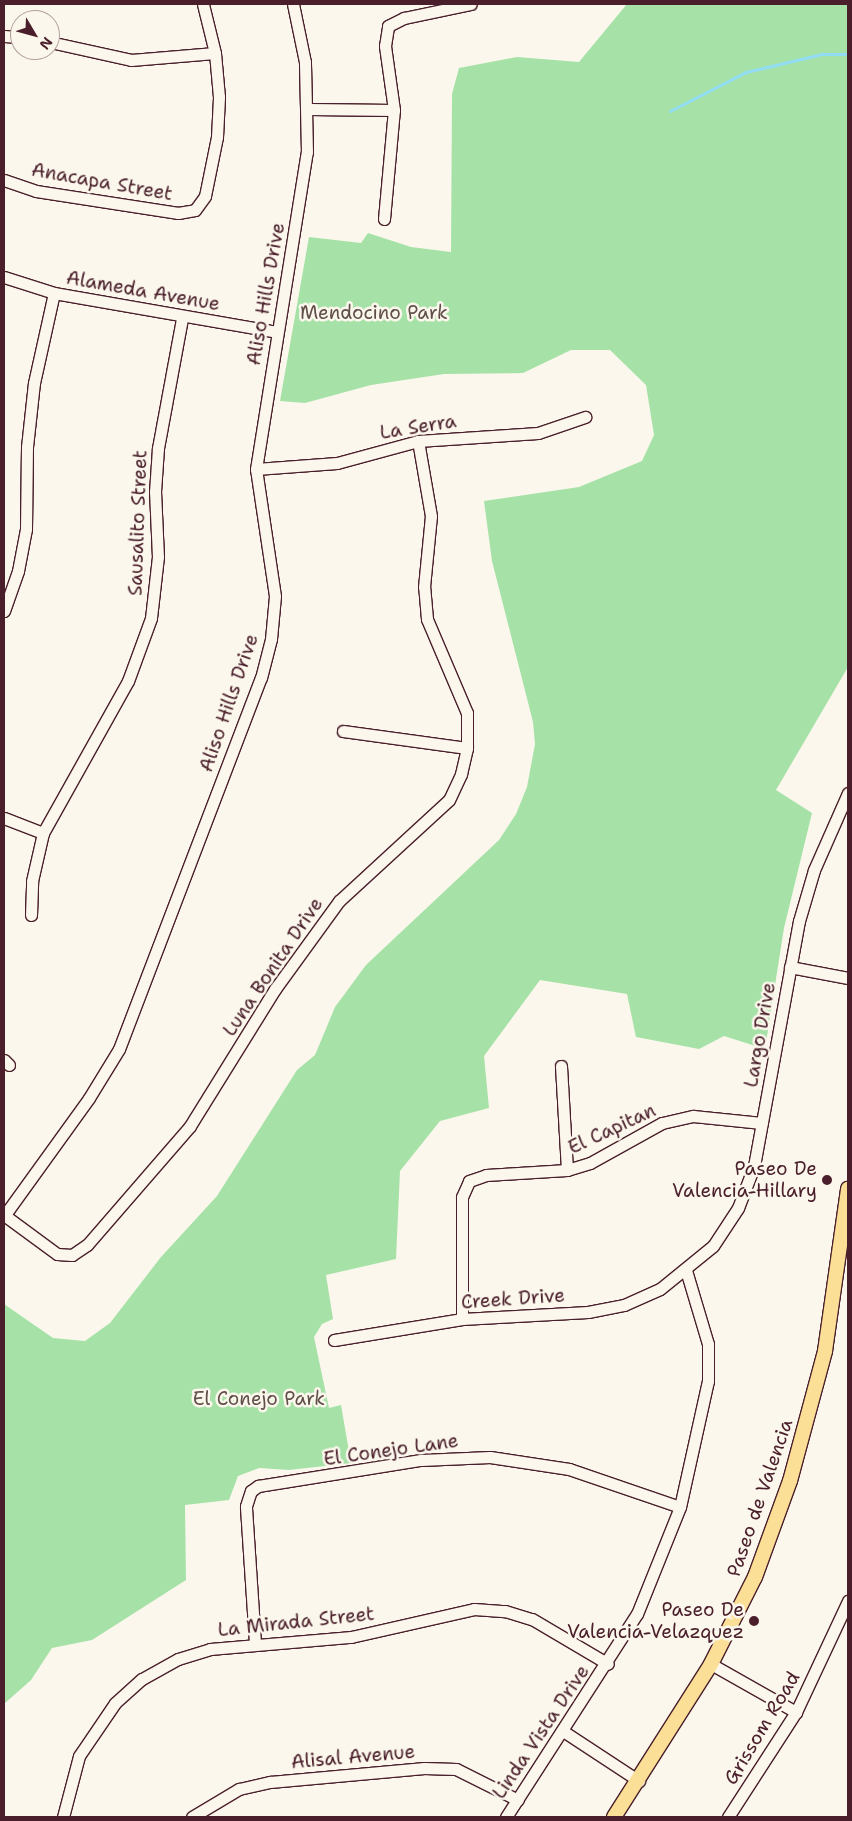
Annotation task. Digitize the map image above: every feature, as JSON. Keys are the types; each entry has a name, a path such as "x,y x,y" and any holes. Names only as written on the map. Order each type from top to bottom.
{"main road":[{"name":"Paseo de Valencia","path":"614,1817 639,1781 711,1664 755,1577 790,1482 825,1351 847,1206 848,1188"}],"street":[{"path":"60,44 131,60 215,53 203,4"},
{"name":"Aliso Hills Drive","path":"4,1215 90,1098 119,1049 261,678 271,638 275,596 256,469 308,152 309,109 305,62 293,4"},
{"path":"384,219 394,110 385,46 388,26 404,18 471,4"},
{"name":"Anacapa Street","path":"4,180 45,192 178,213 195,210 205,196 216,137 219,96 215,53"},
{"path":"309,109 394,110"},
{"name":"Alameda Avenue","path":"4,277 54,293 182,318 277,332"},
{"path":"4,611 18,571 26,529 27,447 34,383 54,293"},
{"name":"Sausalito Street","path":"31,915 32,880 43,833 128,681 151,618 158,557 155,492 158,448 182,318"},
{"name":"La Serra","path":"256,469 337,463 418,441 538,433 585,417"},
{"name":"Luna Bonita Drive","path":"4,1215 57,1254 72,1255 87,1245 190,1126 274,989 339,901 430,821 449,800 461,774 467,748 467,713 459,686 427,619 424,587 431,516 418,441"},
{"path":"343,731 467,748"},
{"name":"Largo Drive","path":"686,1270 713,1246 738,1208 754,1166 790,967 814,870 848,793"},
{"path":"4,818 43,833"},
{"path":"790,967 848,978"},
{"path":"561,1066 567,1170"},
{"name":"El Capitan","path":"462,1319 462,1197 468,1181 477,1176 567,1170 590,1163 662,1123 692,1116 762,1123"},
{"name":"Creek Drive","path":"334,1340 462,1319 588,1312 624,1305 660,1289 686,1270"},
{"name":"Linda Vista Drive","path":"506,1817 608,1664 637,1614 680,1507 708,1381 708,1344 701,1310 686,1270"},
{"name":"El Conejo Lane","path":"255,1643 246,1506 251,1490 267,1483 364,1472 421,1460 490,1457 569,1469 680,1507"},
{"name":"Grissom Road","path":"728,1817 796,1712 848,1601"},
{"name":"La Mirada Street","path":"63,1817 79,1756 115,1703 142,1679 178,1659 210,1649 255,1643 351,1636 474,1609 505,1611 532,1619 608,1664"},
{"path":"711,1664 796,1712"},
{"path":"563,1731 639,1781"},
{"name":"Alisal Avenue","path":"192,1817 239,1789 262,1784 424,1768 456,1769 518,1800"}],"green space":[{"path":"627,4 848,4 848,667 776,790 812,813 784,928 765,1049 724,1036 699,1049 636,1037 627,994 540,980 484,1056 489,1108 440,1121 400,1171 396,1259 326,1275 333,1319 322,1324 314,1337 329,1408 341,1405 351,1463 289,1470 259,1468 238,1476 229,1500 185,1505 186,1580 92,1640 52,1648 31,1680 4,1704 4,1304 53,1338 85,1341 110,1323 161,1257 217,1196 297,1070 315,1055 335,1007 366,965 499,840 516,814 527,787 535,744 533,722 492,561 484,501 579,487 642,461 654,435 646,385 610,350 571,350 523,373 444,374 371,385 305,403 280,401 309,237 361,243 368,233 411,247 451,252 452,94 459,68 517,57 579,62"}],"waterway":[{"path":"670,111 746,72 822,54 848,54"}],"place":[{"name":"Paseo De Valencia-Hillary","path":"827,1180"},
{"name":"Paseo De Valencia-Velazquez","path":"754,1621"}],"park label":[{"name":"Mendocino Park","path":"374,313"},
{"name":"El Conejo Park","path":"259,1399"}]}
